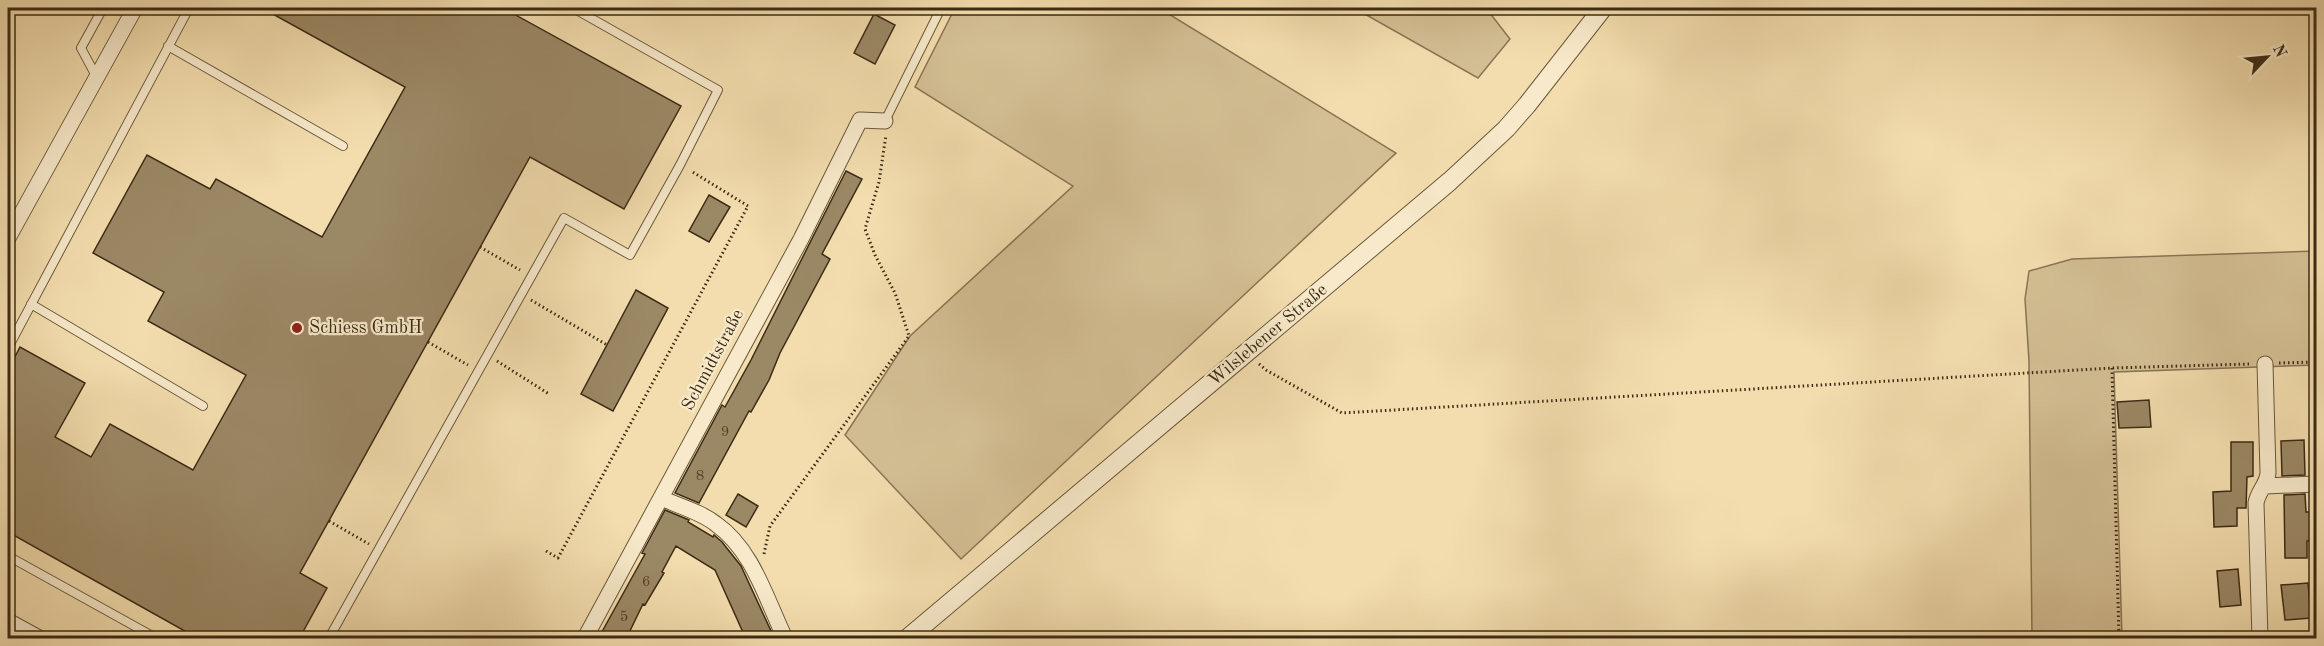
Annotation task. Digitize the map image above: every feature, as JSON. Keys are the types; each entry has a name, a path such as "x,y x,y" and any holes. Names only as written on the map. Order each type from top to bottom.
{"street":[{"path":"8,238 135,8"},
{"name":"Wilslebener Straße","path":"908,639 1450,181 1506,129 1548,80 1603,8"},
{"name":"Schmidtstraße","path":"585,639 801,239 860,120 885,122"},
{"path":"2260,639 2256,503 2258,492 2265,486 2268,472 2265,364"},
{"path":"2265,486 2316,484"},
{"path":"661,498 715,523 737,542 765,590 783,638"},
{"path":"8,621 39,639"}],"lane":[{"path":"97,78 81,48 103,8"},
{"path":"8,348 189,8"},
{"path":"329,639 564,218 630,255 718,90 573,8"},
{"path":"885,122 941,8"},
{"path":"168,46 343,146"},
{"path":"31,304 203,406"},
{"path":"8,556 156,639"}],"path":[{"path":"764,562 770,526 909,336 895,293 875,255 865,229 879,182 886,142 885,122"},
{"path":"546,551 558,558 748,206 680,165"},
{"path":"480,247 531,277"},
{"path":"522,295 607,345"},
{"path":"428,342 479,371"},
{"path":"1248,352 1266,370 1341,413 2112,368 2316,362"},
{"path":"487,356 549,394"},
{"path":"2112,368 2119,639"},
{"path":"329,520 379,550"}],"shaded area":[{"path":"955,8 1159,8 1396,153 961,559 845,435 910,336 1073,186 915,87"},
{"path":"1354,8 1486,8 1510,39 1478,78"},
{"path":"2316,251 2316,365 2114,372 2122,638 2032,638 2029,361 2025,299 2029,271 2072,259"}],"building":[{"name":"Schiess GmbH","path":"262,8 503,8 681,106 624,209 530,157 300,573 327,588 299,639 199,639 8,532 8,370 20,347 85,383 55,437 91,457 110,424 193,470 246,375 148,321 164,292 93,253 147,155 210,189 216,179 322,237 405,87"},
{"path":"874,14 895,25 875,64 854,53"},
{"path":"846,171 862,179 822,254 830,259 780,353 769,380 751,412 749,411 699,503 675,493 722,405 725,407 751,360"},
{"path":"709,195 730,207 709,242 689,231"},
{"path":"636,290 668,308 613,411 581,394"},
{"path":"2149,400 2151,427 2119,428 2117,402"},
{"path":"2304,440 2305,475 2282,476 2281,441"},
{"path":"2231,442 2253,442 2253,476 2247,477 2246,508 2237,508 2237,526 2214,527 2213,492 2231,491"},
{"path":"738,494 758,506 746,527 726,515"},
{"path":"2305,494 2306,512 2316,512 2316,540 2307,541 2307,558 2285,558 2284,495"},
{"path":"665,510 689,520 688,522 713,537 714,535 722,542 741,566 771,631 754,639 746,639 715,570 676,546 662,572 664,573 645,605 643,604 626,639 598,639 645,554 642,553"},
{"path":"2238,569 2241,605 2220,607 2217,571"},
{"path":"2308,583 2311,618 2285,620 2281,585"}],"place":[{"name":"Schiess GmbH","path":"297,328"}]}
